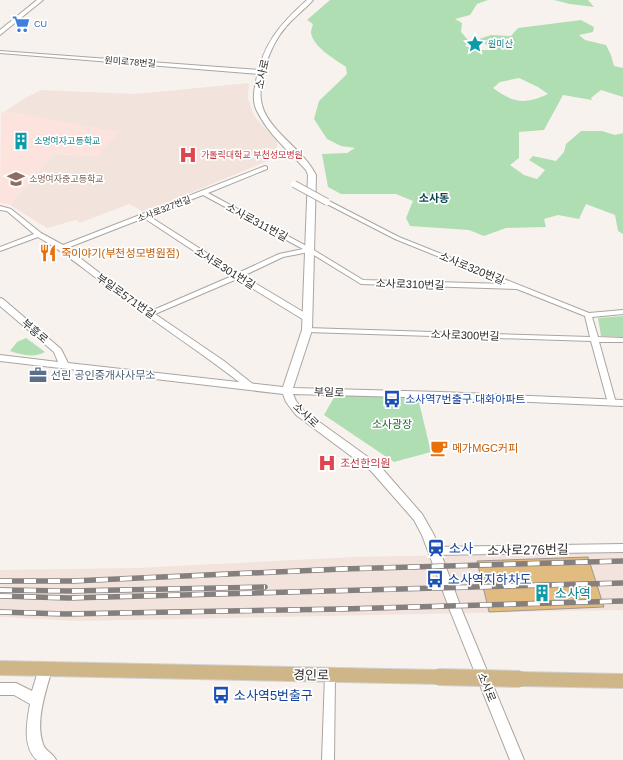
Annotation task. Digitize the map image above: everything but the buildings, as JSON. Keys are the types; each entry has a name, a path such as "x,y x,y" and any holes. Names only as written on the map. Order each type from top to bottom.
{"main road":[{"name":"경인로","path":"3,671 45,669 623,681"}],"street":[{"path":"0,33 40,0"},
{"name":"소사로","path":"310,0 284,24 268,48 260,72 257,98 260,110 270,126 309,169 312,175 307,330 287,390 291,402 300,413 375,468 418,516 428,535 433,551 517,760"},
{"name":"원미로78번길","path":"0,52 260,72"},
{"name":"소사로327번길","path":"62,248 265,168"},
{"name":"소사로320번길","path":"294,184 396,238 588,315 623,312"},
{"name":"소사로311번길","path":"204,193 310,250"},
{"name":"부일로571번길","path":"0,208 9,210 39,234 62,248 115,289 151,313 251,387"},
{"name":"소사로301번길","path":"145,216 237,276 307,318"},
{"path":"2,248 39,234"},
{"path":"151,313 292,251 310,250"},
{"name":"소사로310번길","path":"310,250 361,282 520,287"},
{"name":"부흥로","path":"0,301 58,351 64,365"},
{"path":"588,315 596,339 612,403"},
{"name":"소사로300번길","path":"307,330 623,340"},
{"name":"부일로","path":"0,358 287,390 623,403"},
{"name":"소사로276번길","path":"433,551 623,548"},
{"path":"45,669 34,720 37,749 44,758 49,760"},
{"path":"328,760 330,675"},
{"path":"0,689 16,689 37,701"}],"shaded area":[{"name":"가톨릭대학교 부천성모병원","path":"249,83 248,99 254,116 277,141 277,157 144,212 129,204 80,223 76,220 47,228 10,205 53,154 97,156 26,115 4,112 25,98 41,90 135,94"},
{"name":"소명여자중고등학교","path":"1,112 120,132 97,156 53,154 10,205 0,203"},
{"path":"623,552 623,610 78,621 0,617 0,570 136,568 353,557"}],"green space":[{"path":"330,0 488,0 477,4 470,15 455,19 462,23 461,32 469,41 465,46 480,50 493,50 479,39 491,35 511,36 518,28 581,20 594,27 593,32 579,35 585,40 606,45 614,66 623,68 623,97 601,90 591,98 592,100 563,95 544,130 519,132 519,158 510,165 524,175 537,179 545,170 529,160 533,156 556,161 564,152 566,144 581,131 602,131 615,135 623,133 623,234 618,231 615,215 586,204 579,219 558,215 544,219 546,227 506,228 484,236 469,230 410,226 406,218 413,201 396,194 341,194 328,187 322,154 347,153 355,148 341,146 327,139 314,119 319,101 347,74 346,67 326,53 316,43 311,33 313,24 307,20","holes":["519,78 538,87 548,94 540,98 526,101 519,101 507,97 493,88 500,82"]},
{"path":"554,0 588,0 594,7 570,4"},
{"path":"623,316 623,337 601,336 598,318"},
{"path":"26,338 45,352 37,355 28,355 10,351 17,342"},
{"name":"소사광장","path":"337,392 417,394 431,452 394,462 324,415"}],"railway":[{"path":"0,581 73,581 342,569 623,561"},
{"path":"0,596 69,598 623,583"},
{"path":"0,590 70,591 265,587"},
{"path":"0,612 65,614 343,609 623,601"}],"place":[{"name":"CU","path":"21,24"},
{"name":"원미산","path":"475,44"},
{"name":"소명여자고등학교","path":"21,141"},
{"name":"가톨릭대학교 부천성모병원","path":"188,155"},
{"name":"소명여자중고등학교","path":"16,179"},
{"name":"죽이야기(부천성모병원점)","path":"48,253"},
{"name":"선린 공인중개사사무소","path":"38,375"},
{"name":"소사역7번출구.대화아파트","path":"392,399"},
{"name":"메가MGC커피","path":"439,448"},
{"name":"조선한의원","path":"327,463"},
{"name":"소사","path":"436,548"},
{"name":"소사역지하차도","path":"435,579"},
{"name":"소사역","path":"542,593"},
{"name":"소사역5번출구","path":"221,695"}],"district":[{"name":"소사동","path":"434,198"}]}
